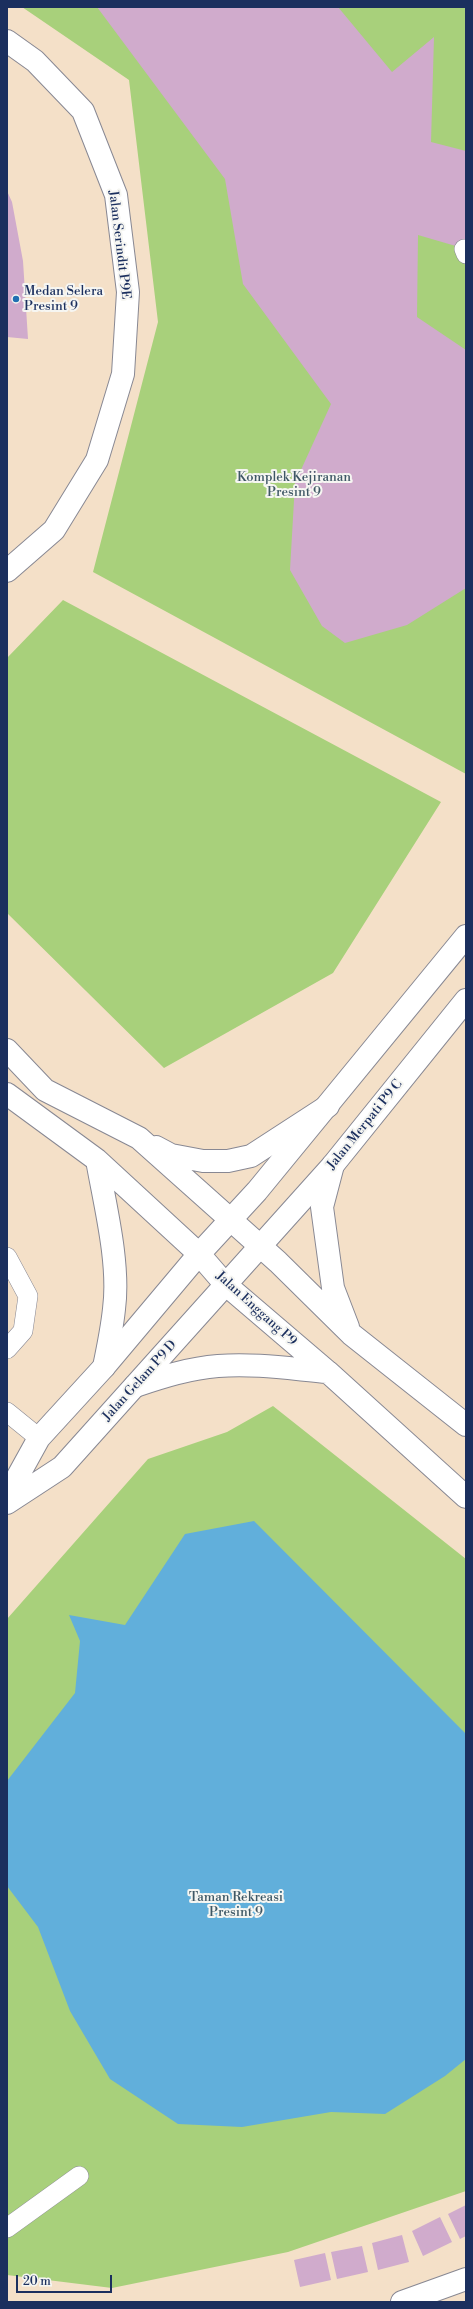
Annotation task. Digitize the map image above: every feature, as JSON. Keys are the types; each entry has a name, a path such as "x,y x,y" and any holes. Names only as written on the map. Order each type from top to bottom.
{"street":[{"name":"Jalan Serindit P9E","path":"7,41 35,61 83,112 116,195 128,292 123,374 97,460 54,530 7,571"},
{"path":"7,1496 38,1438 104,1367 199,1254 257,1191 466,936"},
{"name":"Jalan Merpati P9 C","path":"259,1245 333,1165 466,1000"},
{"path":"7,1050 45,1090 171,1155 203,1161 228,1161 251,1156 328,1106"},
{"name":"Jalan Enggang P9","path":"7,1094 97,1160 199,1254 224,1284 328,1372 466,1497"},
{"path":"138,1138 259,1245 351,1334 466,1425"},
{"path":"97,1160 111,1238 114,1270 115,1308 104,1367"},
{"path":"333,1165 322,1207 333,1288 351,1334"},
{"name":"Jalan Gelam P9 D","path":"7,1503 62,1467 197,1318 224,1284 259,1245"},
{"path":"135,1386 168,1375 217,1366 244,1365 328,1372"},
{"path":"402,2302 466,2279"}],"lane":[{"path":"7,1257 28,1296 23,1331 7,1349"},
{"path":"7,1412 38,1438"},
{"path":"7,2228 79,2176"}],"green space":[{"name":"Komplek Kejiranan Presint 9","path":"22,7 466,7 466,774 93,572 158,322 129,80"},
{"path":"63,600 441,802 333,973 164,1068 7,913 7,658"},
{"name":"Taman Rekreasi Presint 9","path":"273,1406 466,1559 466,2191 288,2252 112,2288 7,2275 7,1619 148,1459 227,1432"}],"water":[{"path":"254,1521 466,1734 466,2059 445,2076 385,2114 331,2112 242,2127 178,2124 110,2079 70,2011 38,1927 7,1886 7,1781 75,1693 80,1641 69,1615 125,1625 185,1534"}],"building":[{"path":"97,7 338,7 392,72 434,37 431,142 466,151 466,249 418,235 417,317 466,350 466,588 407,625 345,643 322,626 290,570 295,483 331,404 243,284 225,179"},
{"name":"Medan Selera Presint 9","path":"7,191 12,202 23,261 28,339 7,337"},
{"path":"466,2205 466,2236 460,2239 448,2214"},
{"path":"440,2217 452,2242 423,2256 412,2231"},
{"path":"402,2235 409,2262 378,2270 372,2243"},
{"path":"362,2246 368,2272 337,2279 331,2252"},
{"path":"325,2253 331,2280 300,2287 294,2260"}],"place":[{"name":"Medan Selera Presint 9","path":"16,299"}]}
